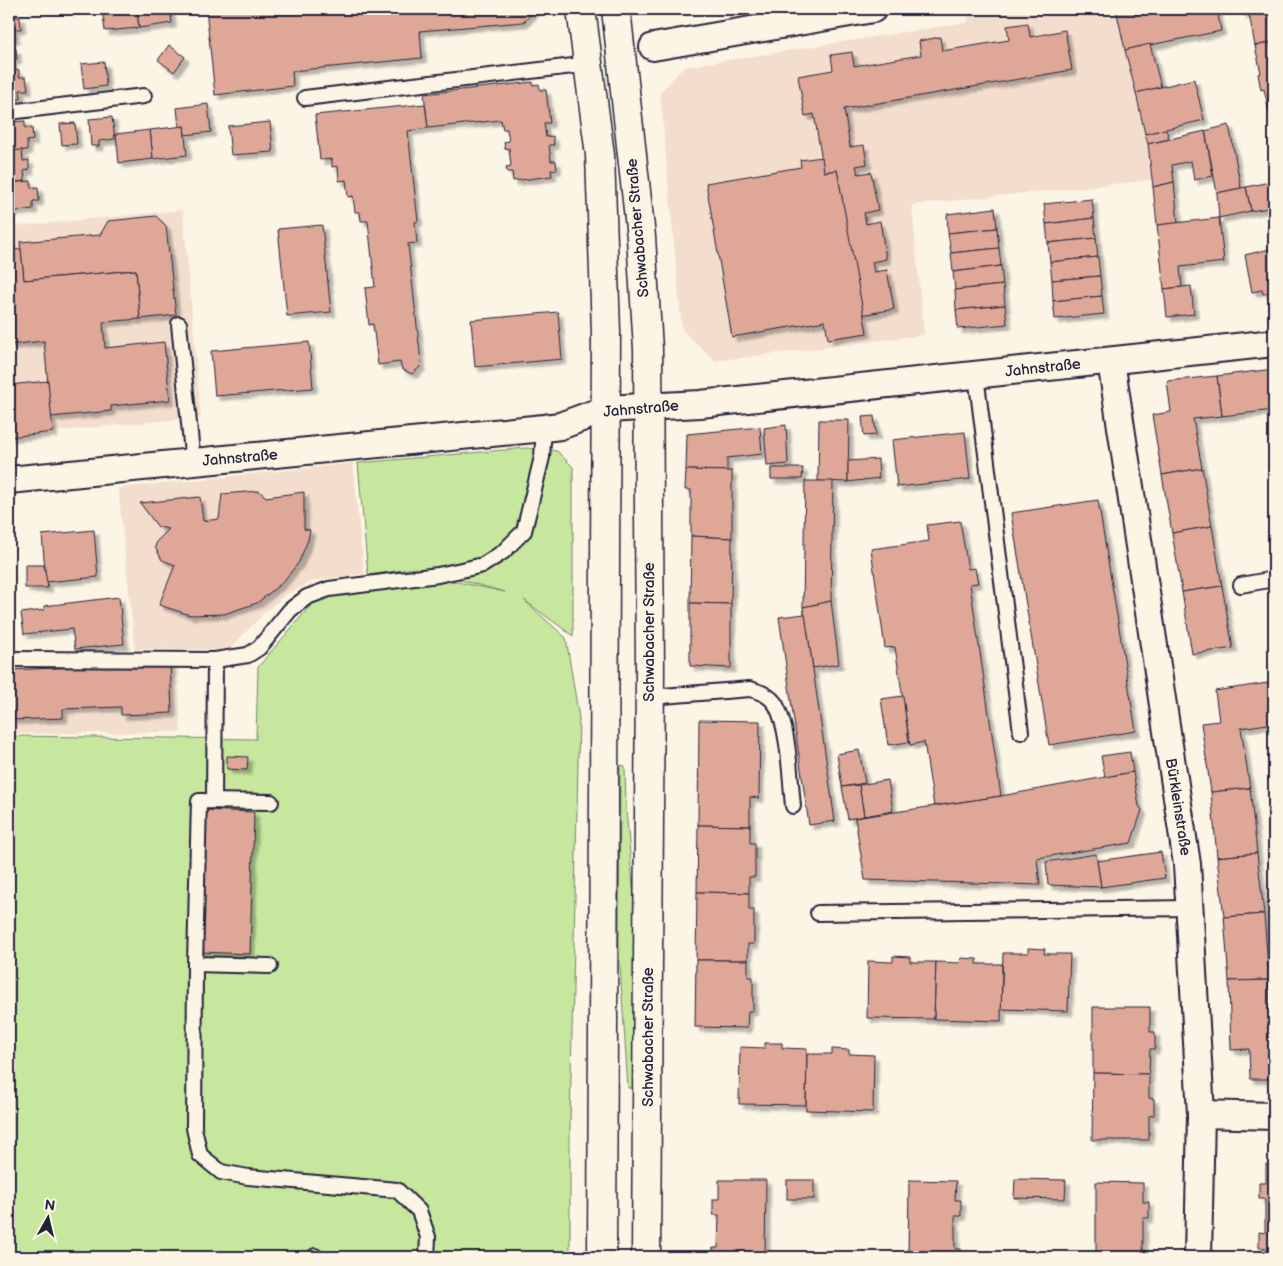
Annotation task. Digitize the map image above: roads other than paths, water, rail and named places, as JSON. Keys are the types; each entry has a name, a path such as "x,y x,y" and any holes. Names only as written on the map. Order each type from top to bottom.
{"main road":[{"name":"Schwabacher Straße","path":"581,9 590,64 600,155 604,237 606,410 602,1257"},
{"name":"Schwabacher Straße","path":"616,9 640,237 648,349 650,697 646,1257"}],"street":[{"path":"652,48 873,9"},
{"name":"Jahnstraße","path":"9,480 544,428 560,426 606,410 976,375 1274,343"},
{"name":"Bürkleinstraße","path":"1111,361 1187,864 1201,1114 1198,1257"},
{"path":"1201,1114 1274,1116"}],"lane":[{"path":"305,98 590,64"},
{"path":"9,112 144,96"},
{"path":"179,324 193,463"},
{"path":"976,375 1021,732"},
{"path":"9,658 215,660 248,655 259,648 290,610 307,597 322,592 483,565 503,552 524,531 542,457 544,428"},
{"path":"1241,585 1274,579"},
{"path":"214,801 215,660"},
{"path":"650,697 750,689 764,693 776,704 786,735 793,806"},
{"path":"271,802 199,801 195,964 194,1128 200,1155 221,1172 248,1177 397,1190 419,1211 428,1237 427,1257"},
{"path":"818,913 1190,908"},
{"path":"195,964 270,966"}]}
